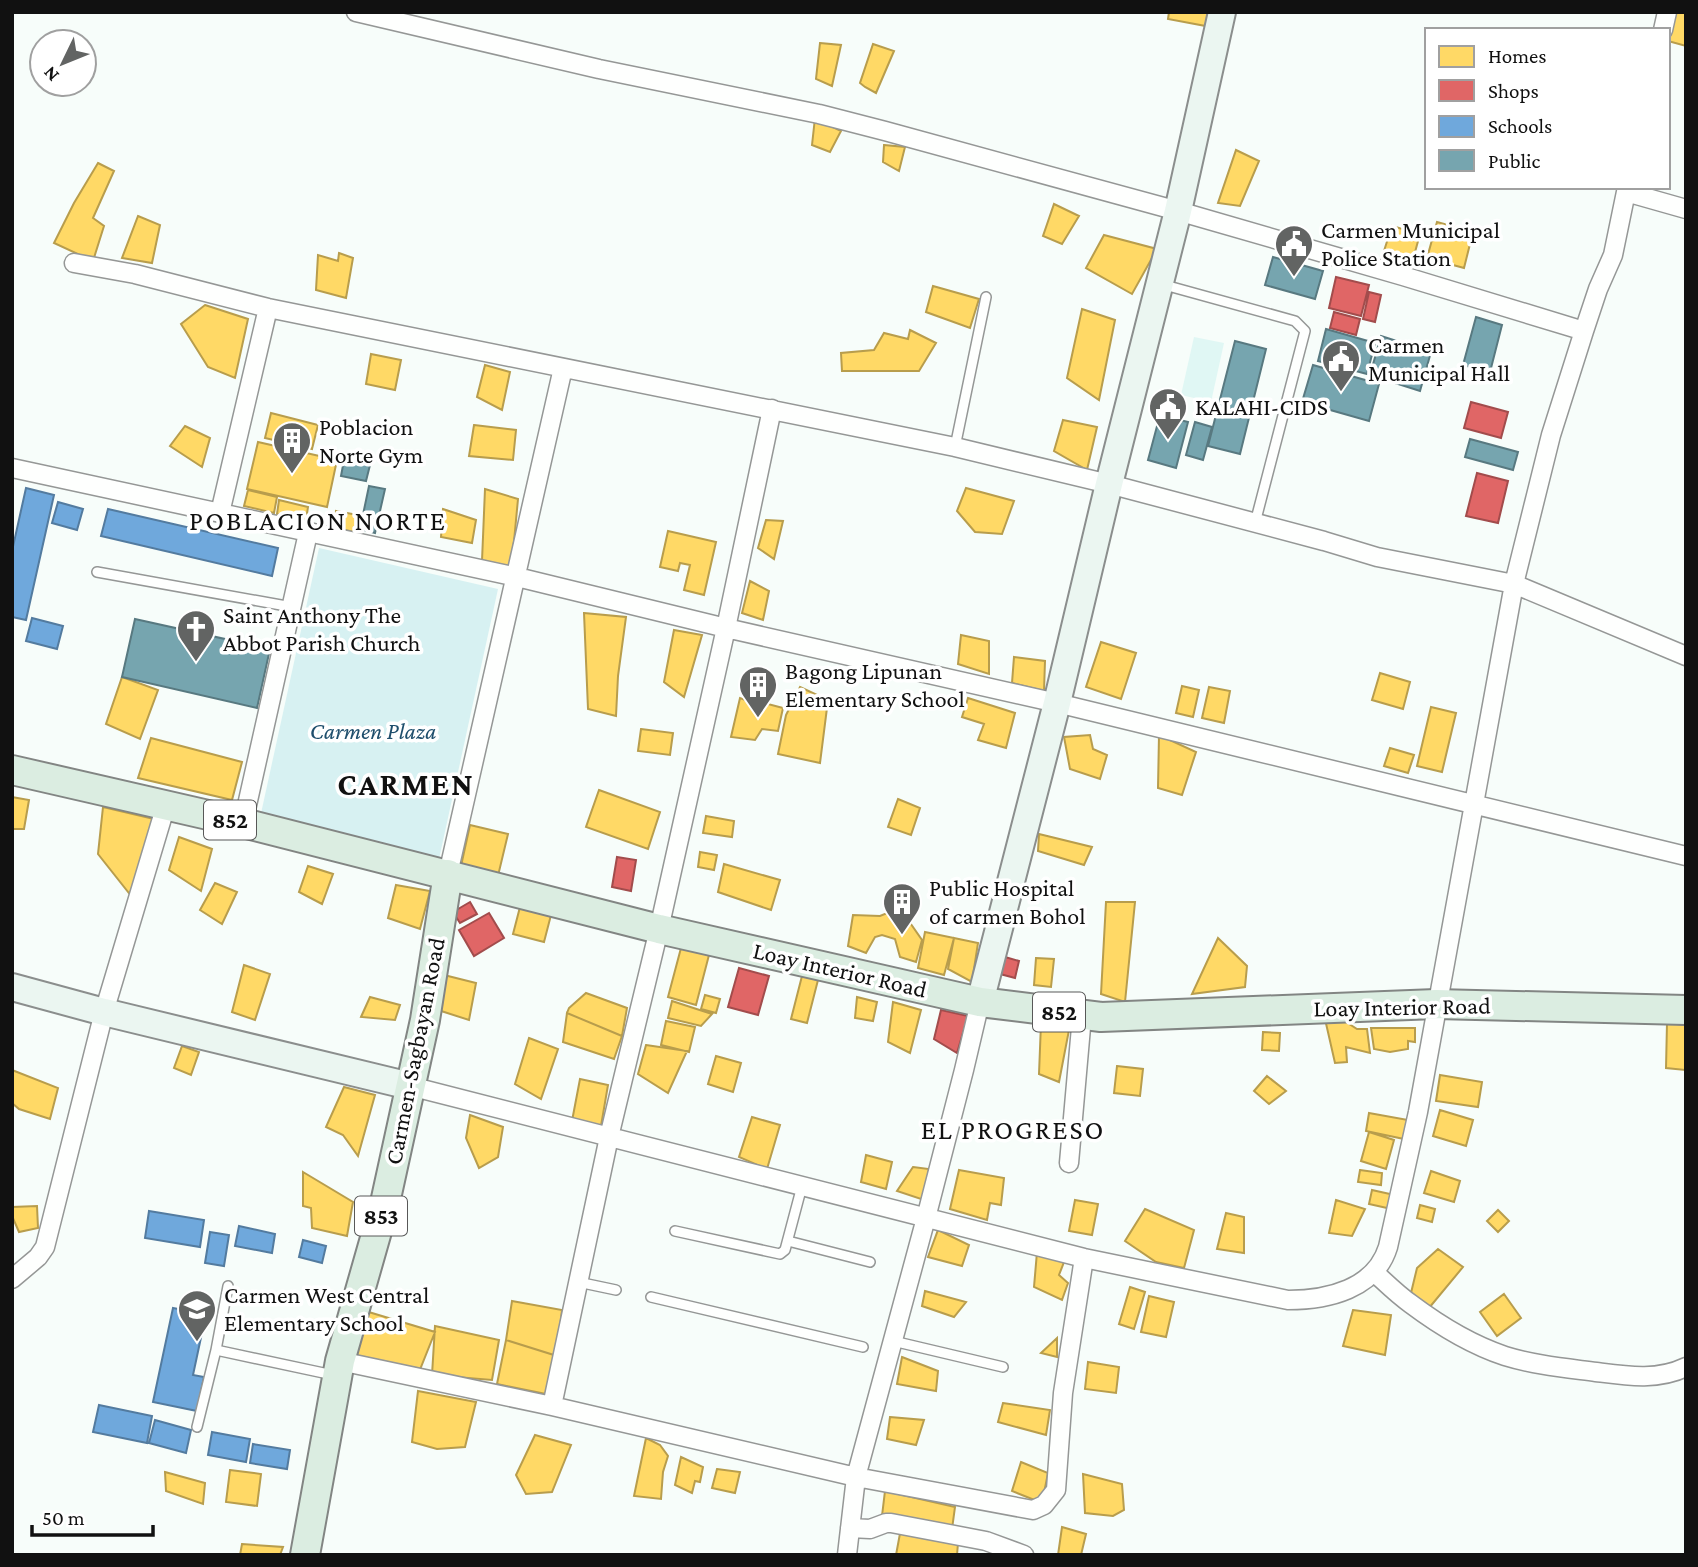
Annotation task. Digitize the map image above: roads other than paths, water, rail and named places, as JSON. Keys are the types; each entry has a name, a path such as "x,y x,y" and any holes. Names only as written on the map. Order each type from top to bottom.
{"main road":[{"name":"Loay Interior Road","path":"12,770 243,823 659,929 980,1002 1082,1016 1117,1017 1437,1004 1686,1010"},
{"name":"Carmen-Sagbayan Road","path":"305,1555 339,1369 385,1203 425,1020 448,874"}],"street":[{"path":"356,12 599,69 819,114 1178,211 1584,331"},
{"path":"847,1555 856,1477 926,1217 1057,703 1178,211 1222,12"},
{"path":"12,987 1084,1258 1287,1300 1314,1299 1353,1287 1374,1272 1388,1247 1418,1112 1514,584 1551,435 1598,289 1613,255 1627,190 1686,209"},
{"path":"74,263 135,274 268,308 955,447 1109,484 1377,557 1514,584 1686,656"},
{"path":"220,513 268,308"},
{"path":"448,874 563,368"},
{"path":"552,1406 609,1137 659,929 772,409"},
{"path":"13,472 220,513 517,578 1057,703 1686,856"},
{"path":"243,823 308,533"},
{"path":"12,1279 38,1257 45,1247 104,1012 166,805"},
{"path":"1069,1163 1082,1016"},
{"path":"339,1369 552,1406 856,1477 1033,1510 1044,1505 1056,1490 1064,1385 1084,1258"},
{"path":"1374,1272 1409,1303 1434,1320 1488,1349 1507,1356 1551,1366 1636,1377 1673,1373 1686,1367"},
{"path":"850,1528 870,1529 891,1523 986,1541 1024,1555"}],"lane":[{"path":"1160,283 1294,321 1305,331 1255,523"},
{"path":"955,447 986,297"},
{"path":"97,572 292,607"},
{"path":"675,1231 783,1253 802,1186"},
{"path":"788,1241 870,1262"},
{"path":"579,1282 616,1290"},
{"path":"197,1427 228,1286"},
{"path":"650,1297 863,1347"},
{"path":"893,1340 1003,1367"},
{"path":"216,1350 339,1369"}],"place":[{"name":"Carmen Municipal Police Station","path":"1294,278"},
{"name":"Carmen Municipal Hall","path":"1341,393"},
{"name":"KALAHI-CIDS","path":"1168,441"},
{"name":"Poblacion Norte Gym","path":"292,475"},
{"name":"Saint Anthony The Abbot Parish Church","path":"196,663"},
{"name":"Bagong Lipunan Elementary School","path":"758,719"},
{"name":"Public Hospital of carmen Bohol","path":"902,936"},
{"name":"Carmen West Central Elementary School","path":"197,1343"}],"district":[{"name":"POBLACION NORTE","path":"318,520"},
{"name":"CARMEN","path":"406,784"},
{"name":"EL PROGRESO","path":"1013,1129"}],"park label":[{"name":"Carmen Plaza","path":"373,731"}]}
